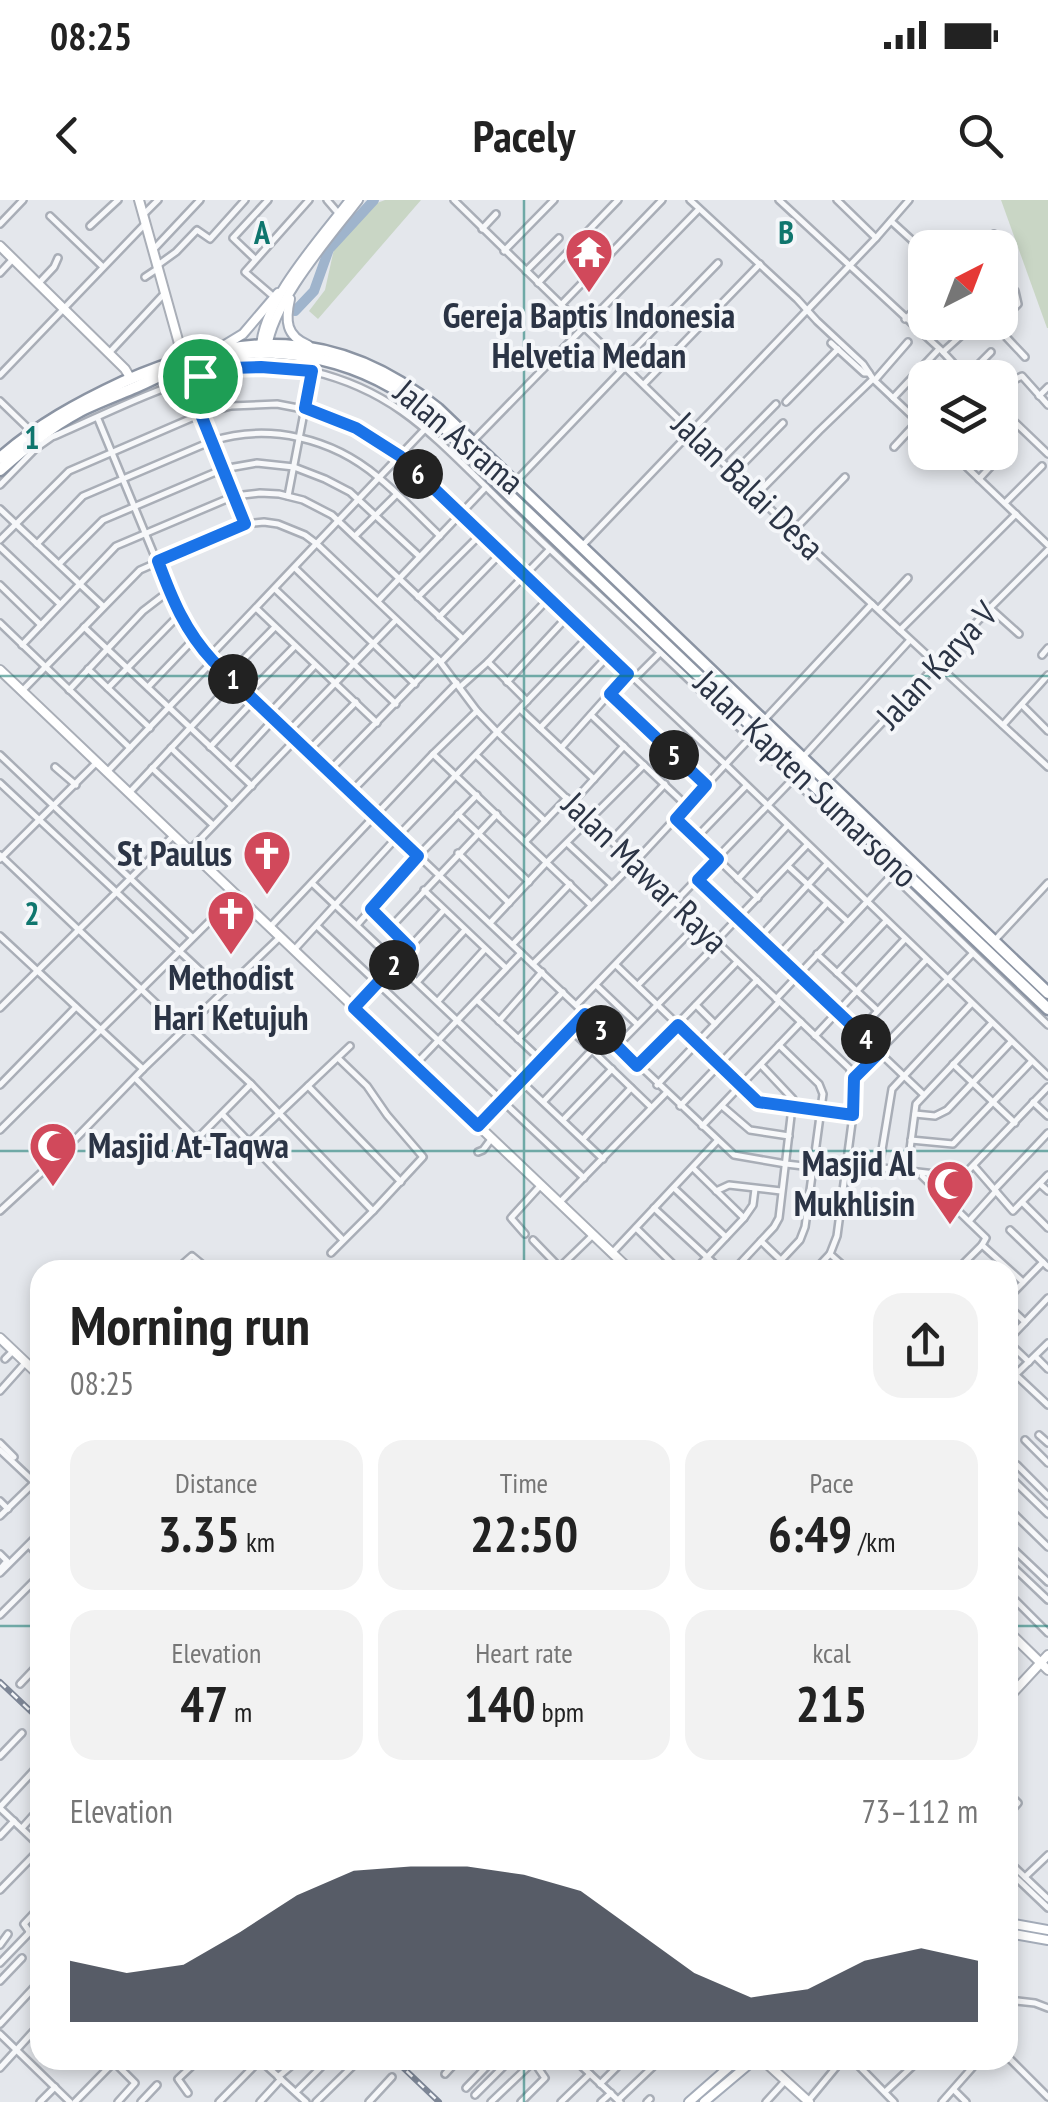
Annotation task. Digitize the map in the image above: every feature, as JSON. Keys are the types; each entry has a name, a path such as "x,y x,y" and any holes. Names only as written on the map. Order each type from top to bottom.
{"highway":[{"name":"Jalan Asrama","path":"0,470 35,440 130,377 264,349 342,365 418,404 566,545"},
{"name":"Jalan Asrama","path":"0,458 80,402 130,377 183,358 216,350 318,349 358,361 438,409 515,483 566,545"},
{"name":"Jalan Kapten Sumarsono","path":"566,545 802,758 1048,1009"},
{"name":"Jalan Kapten Sumarsono","path":"566,545 947,905 996,940 1047,990"}],"street":[{"path":"0,224 22,200"},
{"path":"90,226 118,200"},
{"path":"139,200 183,358"},
{"path":"0,374 103,266 158,200"},
{"path":"153,250 200,200"},
{"path":"145,277 196,230 210,239 245,200"},
{"path":"255,259 233,239 268,200"},
{"path":"274,297 245,272 309,200"},
{"path":"327,200 339,214"},
{"path":"216,350 243,334 350,200"},
{"path":"264,349 292,290 358,200"},
{"name":"Jalan Balai Desa","path":"454,200 793,531 1048,767"},
{"path":"504,251 554,200"},
{"path":"538,284 618,200"},
{"path":"561,305 662,200"},
{"path":"690,200 908,412"},
{"path":"779,200 951,360"},
{"path":"837,200 876,238"},
{"path":"329,771 525,575 566,545 691,432 910,200"},
{"path":"472,442 699,209"},
{"path":"482,229 496,214"},
{"path":"50,216 103,266"},
{"path":"891,221 908,236"},
{"path":"526,271 559,238"},
{"path":"0,246 130,377"},
{"path":"38,284 58,258"},
{"path":"0,273 13,259"},
{"path":"515,483 718,263"},
{"path":"644,384 760,264"},
{"path":"264,349 261,335 290,279"},
{"path":"292,290 287,310 290,332 300,342 318,349"},
{"path":"109,353 164,294"},
{"path":"905,319 908,316"},
{"path":"893,398 954,340"},
{"path":"1010,340 1026,357"},
{"path":"756,495 908,342"},
{"path":"831,343 872,377"},
{"path":"786,402 838,349"},
{"path":"983,360 991,352"},
{"path":"0,485 43,443 187,380 230,368 312,371 388,401 426,428 486,487 566,545 661,652 1048,1025"},
{"path":"288,496 312,371"},
{"path":"1018,378 1022,376 1048,405"},
{"path":"22,690 135,574 245,524 187,380"},
{"path":"1039,396 1048,387"},
{"path":"0,400 32,432"},
{"path":"720,460 776,404"},
{"path":"60,604 0,544 63,475 201,414 231,406 305,408 356,428 400,456 1048,1076"},
{"path":"98,418 179,615 193,640 734,1155 814,1168 879,1169 959,1177 974,1166 1048,1086"},
{"path":"734,473 783,423"},
{"path":"1018,425 1048,454"},
{"path":"108,772 274,588 426,428"},
{"path":"37,544 83,496 212,441 259,432 318,442 346,455 379,477 440,536"},
{"path":"894,447 908,432"},
{"path":"59,564 98,523 223,468 257,463 294,468 325,478 359,499 419,556"},
{"path":"1005,503 1042,466"},
{"path":"970,470 1048,548"},
{"path":"979,479 987,470"},
{"path":"793,531 845,477"},
{"path":"377,602 486,487"},
{"path":"22,645 116,546 234,496 260,493 288,496 320,508 463,639"},
{"path":"355,536 396,495"},
{"path":"0,509 103,606"},
{"path":"900,630 1016,514"},
{"name":"Jalan Mawar Raya","path":"245,524 278,524 317,544 440,661 498,732 849,1068 854,1078"},
{"path":"418,597 480,534"},
{"name":"Jalan Karya V","path":"826,782 1048,548"},
{"path":"439,617 502,553"},
{"path":"294,568 416,684"},
{"path":"763,721 908,578"},
{"path":"0,586 41,625"},
{"path":"274,588 396,704"},
{"path":"69,690 143,611 169,591"},
{"path":"351,792 458,685 488,662 549,598"},
{"path":"256,608 376,723"},
{"path":"990,608 1018,634"},
{"path":"108,688 179,615"},
{"path":"507,682 568,616"},
{"path":"288,732 396,620"},
{"path":"0,623 130,748"},
{"path":"84,626 252,786"},
{"path":"129,793 276,626"},
{"path":"294,950 589,636"},
{"path":"148,687 193,640"},
{"path":"802,758 910,640"},
{"path":"210,746 296,645"},
{"path":"1042,655 1048,648"},
{"path":"634,679 661,652"},
{"path":"540,728 608,655"},
{"path":"488,662 526,701"},
{"path":"231,766 316,664"},
{"path":"88,669 150,728"},
{"path":"0,670 618,1260"},
{"path":"560,748 628,674"},
{"path":"1003,725 1048,675"},
{"path":"610,694 706,785"},
{"path":"308,751 356,702"},
{"path":"1022,705 1048,731"},
{"path":"520,708 594,779"},
{"path":"270,927 477,711"},
{"path":"591,714 687,806"},
{"path":"533,964 750,738"},
{"path":"190,850 296,739"},
{"path":"525,842 624,746"},
{"path":"171,748 232,806"},
{"path":"433,754 591,905"},
{"path":"0,755 192,937"},
{"path":"476,755 545,821"},
{"path":"98,762 1,857 140,989 252,1084 373,1212"},
{"path":"490,923 644,765"},
{"path":"56,767 76,785"},
{"path":"152,768 213,826"},
{"path":"577,1004 794,778"},
{"path":"0,783 223,992"},
{"path":"612,840 665,784"},
{"path":"696,838 746,786"},
{"path":"356,925 477,795"},
{"path":"458,814 529,882"},
{"path":"390,928 497,814"},
{"path":"676,819 758,898"},
{"path":"738,879 787,826"},
{"path":"0,1008 174,835"},
{"path":"567,843 612,885"},
{"path":"617,1046 807,846"},
{"path":"458,854 509,903"},
{"path":"759,938 827,864"},
{"path":"788,866 848,922"},
{"path":"680,1106 892,875"},
{"path":"698,880 924,1095"},
{"path":"312,882 603,1158"},
{"path":"996,940 1048,883"},
{"path":"512,945 570,884"},
{"path":"424,890 506,968"},
{"path":"0,1130 236,895"},
{"path":"778,956 828,903"},
{"path":"371,909 410,948"},
{"path":"354,1008 444,910"},
{"path":"837,972 886,921"},
{"path":"638,986 698,923"},
{"path":"317,926 584,1178"},
{"path":"418,981 466,930"},
{"path":"0,936 143,1069"},
{"path":"0,1211 280,937"},
{"path":"815,1036 905,939"},
{"path":"438,1001 485,949"},
{"path":"415,1065 521,953"},
{"path":"824,1260 837,1236 854,1078 972,953"},
{"path":"817,954 877,1011"},
{"path":"858,1032 926,960"},
{"path":"637,1066 737,962"},
{"path":"616,965 758,1102 853,1115"},
{"path":"498,1021 542,972"},
{"path":"658,1085 757,980"},
{"path":"596,985 638,1025"},
{"path":"518,1039 562,992"},
{"path":"478,1001 541,1060"},
{"path":"879,1169 894,1085 971,1004"},
{"path":"696,1005 716,1024"},
{"path":"0,1085 76,1007"},
{"path":"478,1126 585,1014"},
{"path":"702,1126 801,1022"},
{"path":"907,1172 916,1104 992,1024"},
{"path":"570,1029 652,1107"},
{"path":"914,1114 941,1114 1012,1042"},
{"path":"780,1045 822,1088 806,1228 782,1260"},
{"path":"249,1142 350,1046"},
{"path":"544,1102 592,1050"},
{"path":"331,1252 423,1156 367,1086 338,1058"},
{"path":"911,1140 953,1144 1032,1062"},
{"path":"953,1064 1015,1123"},
{"path":"744,1260 779,1218 793,1108 792,1097 760,1065"},
{"path":"564,1120 612,1069"},
{"path":"135,1078 195,1138 252,1084"},
{"path":"308,1086 401,1182"},
{"path":"583,1139 632,1088"},
{"path":"559,1203 666,1092"},
{"path":"1033,1102 1048,1116"},
{"path":"722,1106 750,1130 788,1136"},
{"path":"222,1114 344,1240"},
{"path":"969,1221 1048,1133"},
{"path":"478,1152 492,1138"},
{"path":"612,1253 717,1141"},
{"path":"974,1166 1013,1211 1048,1176"},
{"path":"693,1168 744,1218"},
{"path":"920,1174 985,1235 986,1240 967,1260"},
{"path":"1040,1184 1048,1191"},
{"path":"525,1234 511,1218 541,1185"},
{"path":"716,1191 730,1185 782,1192"},
{"path":"674,1188 726,1237"},
{"path":"704,1260 744,1218 753,1205 755,1188"},
{"path":"1023,1203 1048,1228"},
{"path":"654,1208 710,1260"},
{"path":"636,1228 670,1260"},
{"path":"1010,1230 1045,1264 1018,1289"},
{"path":"569,1260 592,1235"},
{"path":"533,1240 552,1260"},
{"path":"761,1242 780,1260"},
{"path":"982,1245 999,1260"},
{"path":"830,1254 837,1260"},
{"path":"1018,1277 1023,1282"},
{"path":"1018,1330 1048,1298"},
{"path":"1018,1314 1025,1322"},
{"path":"0,1338 30,1367"},
{"path":"1018,1372 1048,1343"},
{"path":"6,1359 13,1350"},
{"path":"1018,1351 1029,1362"},
{"path":"1035,1356 1048,1369"},
{"path":"0,1390 26,1363"},
{"path":"1018,1376 1048,1405"},
{"path":"1039,1435 1048,1444"},
{"path":"1025,1440 1048,1462"},
{"path":"0,1447 14,1457"},
{"path":"0,1447 30,1474"},
{"path":"1018,1468 1048,1496"},
{"path":"1018,1485 1048,1514"},
{"path":"0,1516 30,1487"},
{"path":"0,1501 8,1508"},
{"path":"1018,1518 1048,1547"},
{"path":"0,1571 29,1545"},
{"path":"0,1554 7,1561 0,1571"},
{"path":"1018,1554 1048,1582"},
{"path":"1018,1572 1048,1600"},
{"path":"0,1615 30,1585"},
{"path":"1018,1603 1048,1633"},
{"path":"1018,1641 1044,1666"},
{"path":"1018,1688 1044,1666 1048,1655"},
{"path":"20,1684 30,1674"},
{"path":"0,1756 22,1732"},
{"path":"30,1775 0,1808 30,1836"},
{"path":"22,1828 30,1819"},
{"path":"0,1836 14,1821"},
{"path":"1025,1877 1048,1855"},
{"path":"0,1890 30,1858"},
{"path":"1018,1872 1048,1908"},
{"path":"1018,1875 1048,1899"},
{"path":"0,1963 28,1934 25,1922 30,1917"},
{"path":"1018,1924 1048,1930"},
{"path":"0,1945 8,1934"},
{"path":"1018,1935 1048,1940"},
{"path":"0,1981 22,1958"},
{"path":"0,2024 30,1992"},
{"path":"1018,2001 1048,2008"},
{"path":"0,2034 30,2062"},
{"path":"0,2068 30,2035"},
{"path":"1018,2068 1048,2097"},
{"path":"38,2070 72,2102 103,2070"},
{"path":"118,2102 135,2082 122,2070"},
{"path":"187,2070 178,2079 188,2093"},
{"path":"219,2102 257,2070"},
{"path":"273,2070 306,2102"},
{"path":"260,2102 288,2070"},
{"path":"292,2102 319,2070"},
{"path":"316,2102 349,2070"},
{"path":"444,2074 448,2070"},
{"path":"466,2088 483,2070"},
{"path":"476,2095 500,2070"},
{"path":"492,2102 525,2070"},
{"path":"521,2102 545,2078 540,2070"},
{"path":"586,2070 619,2101 650,2070"},
{"path":"600,2084 614,2070"},
{"path":"689,2102 725,2070"},
{"path":"704,2102 742,2070"},
{"path":"776,2070 808,2102 834,2070"},
{"path":"862,2070 894,2102"},
{"path":"885,2093 909,2070"},
{"path":"942,2102 971,2070"},
{"path":"561,2102 590,2074"},
{"path":"369,2102 392,2077"},
{"path":"766,2102 786,2080"},
{"path":"141,2102 157,2085"},
{"path":"40,2102 55,2087"},
{"path":"954,2090 966,2102"},
{"path":"601,2102 610,2093"}],"green space":[{"path":"421,200 318,319 309,311 325,290 334,249 377,203"},
{"path":"1001,200 1048,200 1048,328 1018,247 1018,230 1012,230"}],"waterway":[{"path":"295,311 314,291 329,249 374,200"}],"railway":[{"path":"0,1682 30,1710"},
{"path":"405,2070 439,2102"}],"place":[{"name":"Gereja Baptis Indonesia Helvetia Medan","path":"589,294"},
{"name":"St Paulus","path":"267,896"},
{"name":"Methodist Hari Ketujuh","path":"231,956"},
{"name":"Masjid At-Taqwa","path":"53,1188"},
{"name":"Masjid Al Mukhlisin","path":"950,1226"}],"route":[{"path":"230,368 312,371 305,408 356,428 400,456 628,674 610,694 706,785 676,819 718,859 698,880 880,1052 854,1078 853,1115 758,1102 678,1025 637,1066 585,1014 478,1126 354,1008 410,948 371,909 418,856 213,661 193,640 179,615 158,561 245,524 187,380 200,376 230,368"}]}
